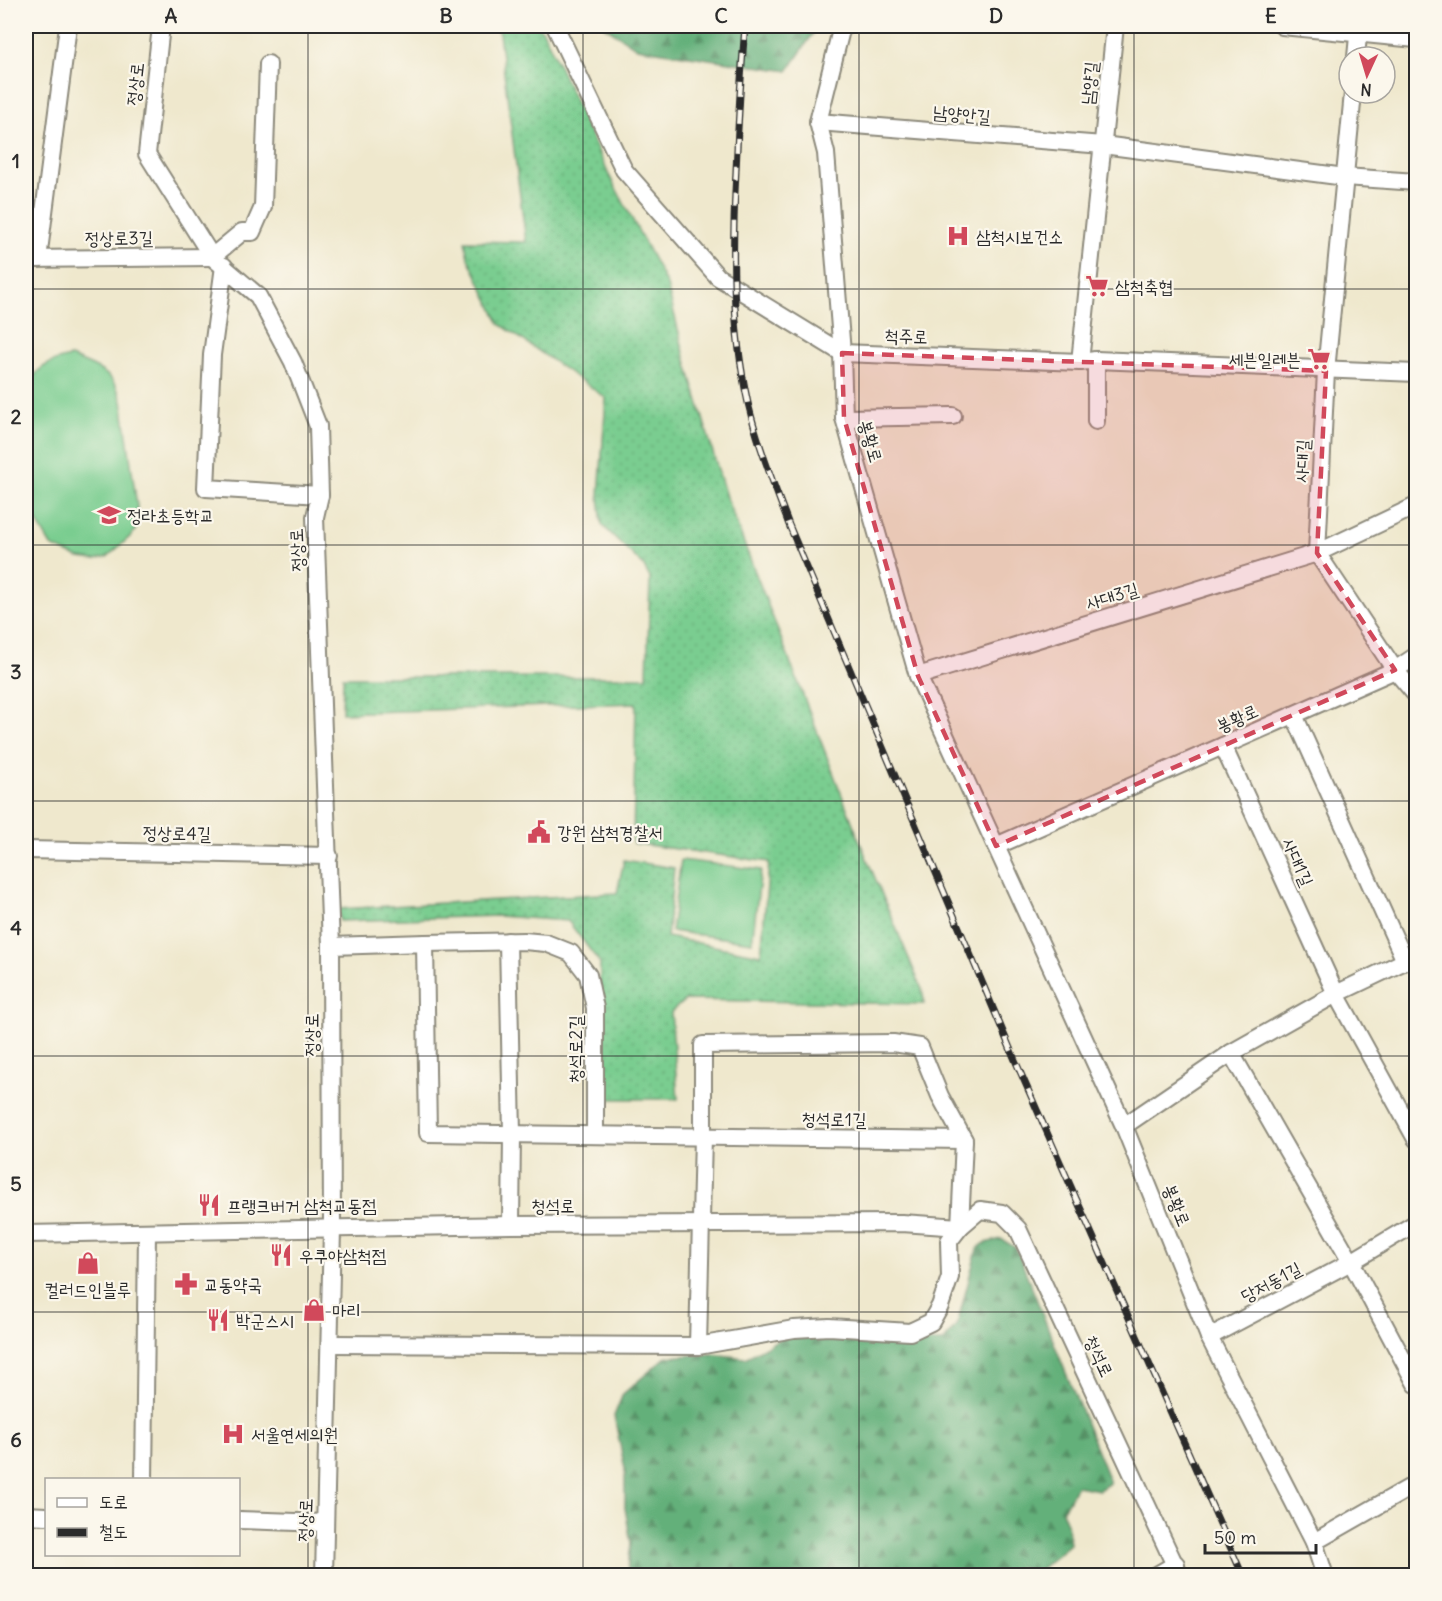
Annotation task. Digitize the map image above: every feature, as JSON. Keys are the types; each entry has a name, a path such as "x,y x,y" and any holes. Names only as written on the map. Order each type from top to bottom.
{"street":[{"path":"32,259 68,26"},
{"name":"정상로","path":"161,26 147,154 218,262 258,296 293,362 318,426 321,495 315,517 328,856 332,1229 324,1575"},
{"name":"척주로","path":"555,26 624,170 718,278 842,353 1416,373"},
{"name":"봉황로","path":"842,26 818,122 826,153 842,353 844,418 918,676 1124,1126 1209,1337 1314,1542 1325,1575"},
{"name":"남양길","path":"1103,145 1115,26"},
{"path":"1282,26 1359,29 1416,39"},
{"path":"1357,45 1359,29"},
{"path":"268,64 263,207 252,232 243,232 218,262 206,488 321,495"},
{"path":"1326,371 1352,105"},
{"name":"남양안길","path":"818,122 1103,145 1345,177 1416,182"},
{"path":"1096,421 1088,361 1103,145"},
{"name":"정상로3길","path":"32,259 218,262"},
{"name":"사대길","path":"1317,553 1326,371"},
{"path":"844,418 953,416"},
{"path":"1416,506 1317,553 1395,670 1416,695"},
{"name":"사대3길","path":"918,676 1317,553"},
{"name":"봉황로","path":"996,846 1395,670 1416,656"},
{"path":"1124,1126 1231,1053 1336,994 1411,957 1294,715"},
{"name":"사대1길","path":"1223,746 1336,994 1416,1139"},
{"name":"정상로4길","path":"26,850 328,856"},
{"path":"508,941 512,1134 511,1225"},
{"name":"청석로2길","path":"330,946 508,941 546,943 571,953 588,975 595,1008 595,1135"},
{"path":"425,943 428,1133 595,1135"},
{"path":"330,1344 698,1346 794,1329 829,1327 910,1332 930,1322 940,1306 950,1277 949,1240 960,1227 964,1140 940,1096 920,1047 893,1043 703,1045 704,1136 698,1346"},
{"path":"1231,1053 1351,1262 1416,1384"},
{"name":"청석로1길","path":"595,1135 964,1140"},
{"name":"청석로","path":"26,1234 511,1225 902,1223 960,1227 981,1210 1002,1213 1018,1229 1178,1570 1155,1575"},
{"name":"당저동1길","path":"1209,1337 1351,1262 1416,1223"},
{"path":"144,1478 147,1233"},
{"path":"1314,1542 1416,1484"},
{"path":"26,1515 45,1516"},
{"path":"240,1520 325,1523"}],"highlighted area":[{"path":"842,353 1326,371 1317,553 1395,670 996,846 918,676 844,418"}],"green space":[{"path":"498,26 537,26 543,31 609,175 667,285 685,357 726,497 862,847 923,992 924,1004 685,1000 671,1012 678,1099 598,1099 600,963 568,921 498,916 340,921 338,909 617,893 624,860 674,868 667,937 761,955 769,862 633,843 636,703 342,713 343,677 647,677 650,578 643,565 602,525 599,496 606,398 500,324 468,258 465,241 526,242"},
{"path":"604,26 818,26 788,71 637,48"},
{"path":"71,357 103,372 114,383 118,391 122,401 138,513 137,527 132,535 107,557 95,560 79,558 51,546 31,512 26,451 26,391 33,377 43,367"},
{"path":"681,860 761,870 752,942 671,931"},
{"path":"1001,1239 1016,1248 1110,1483 1099,1490 1077,1486 1062,1511 1067,1523 1070,1544 1037,1572 1019,1567 999,1576 627,1575 631,1543 625,1508 625,1469 614,1416 623,1394 666,1357 712,1354 746,1358 790,1333 836,1335 860,1342 900,1344 943,1342 957,1325 977,1249 985,1243"}],"railway":[{"path":"745,26 735,200 734,288 742,374 761,450 789,525 1015,1060 1243,1576"}],"place":[{"name":"삼척시보건소","path":"958,236"},
{"name":"삼척축협","path":"1097,286"},
{"name":"세븐일레븐","path":"1319,359"},
{"name":"정라초등학교","path":"109,515"},
{"name":"강원 삼척경찰서","path":"539,832"},
{"name":"프랭크버거 삼척교동점","path":"209,1205"},
{"name":"우쿠야삼척점","path":"281,1255"},
{"name":"컬러드인블루","path":"88,1263"},
{"name":"교동약국","path":"186,1284"},
{"name":"마리","path":"314,1310"},
{"name":"박군스시","path":"218,1320"},
{"name":"서울연세의원","path":"233,1434"}]}
